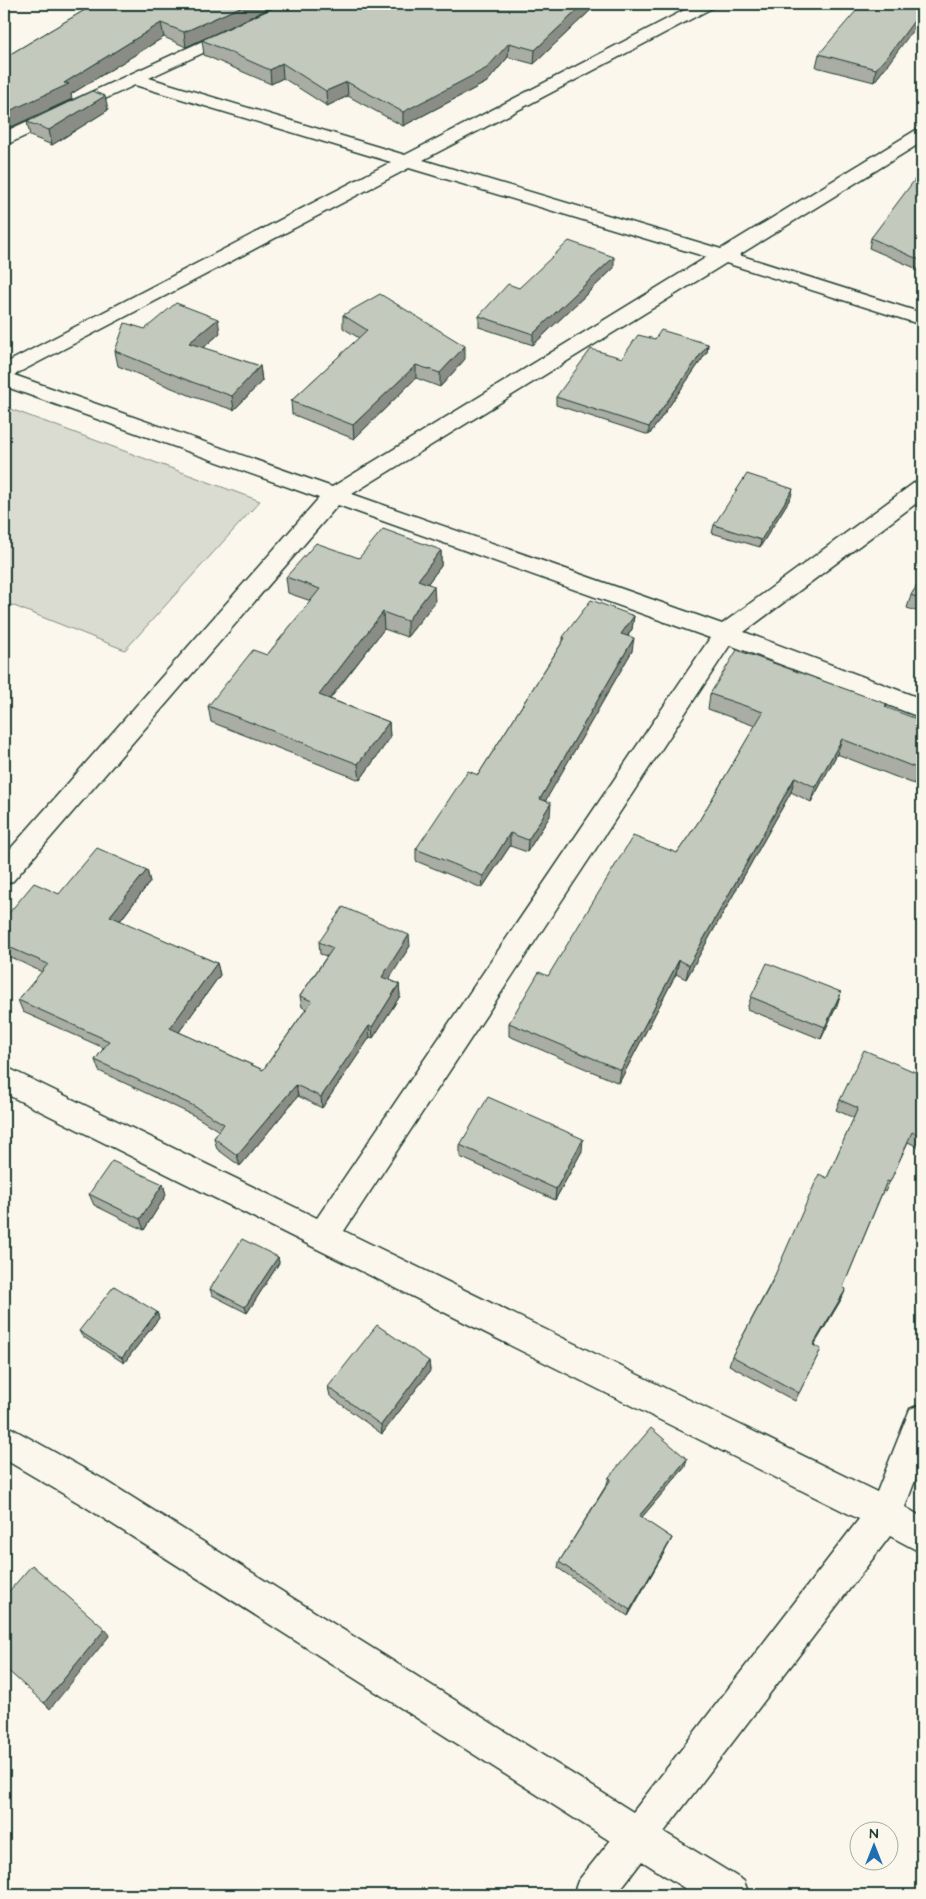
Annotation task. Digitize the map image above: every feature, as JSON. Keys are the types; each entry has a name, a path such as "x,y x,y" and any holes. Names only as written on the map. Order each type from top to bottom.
{"street":[{"path":"4,139 296,4"},
{"path":"4,372 708,4"},
{"path":"133,79 723,256 922,319"},
{"path":"4,874 334,496 922,134"},
{"path":"4,379 725,634 922,709"},
{"path":"323,1236 725,634 922,488"},
{"path":"4,1079 885,1514 922,1536"},
{"path":"592,1895 635,1836 885,1514 922,1420"},
{"path":"4,1441 96,1494 730,1895"}],"shaded area":[{"path":"5,407 260,501 125,650 4,602"}],"building":[{"path":"95,4 247,4 184,32 161,23 64,83 69,84 4,113 4,55 7,56"},
{"path":"282,4 584,4 535,50 509,43 487,68 403,112 347,82 326,91 282,63 270,70 202,40"},
{"path":"862,4 922,4 922,10 876,69 819,54"},
{"path":"92,91 105,96 49,130 27,122"},
{"path":"919,174 922,175 922,261 871,238"},
{"path":"569,241 614,257 533,334 479,316 508,284 519,288"},
{"path":"380,294 465,346 440,373 416,365 353,425 291,401 367,330 343,315"},
{"path":"176,303 218,319 189,343 260,366 232,396 115,351 125,323 145,329"},
{"path":"661,330 708,344 649,427 556,397 591,349 622,358 638,335 655,339"},
{"path":"747,474 793,489 761,540 714,525"},
{"path":"383,529 441,550 418,580 434,586 407,621 383,612 319,695 389,722 358,764 208,706 253,650 267,655 320,589 286,577 316,543 359,558"},
{"path":"922,578 922,599 911,595"},
{"path":"591,600 634,616 621,634 634,638 540,799 551,803 528,840 510,833 483,876 416,849 468,771 478,775 565,638 563,637"},
{"path":"737,650 887,704 885,707 922,721 922,763 919,769 842,739 815,787 795,777 689,965 679,960 621,1070 509,1023 539,972 548,976 633,836 677,853 699,821 763,712 710,694"},
{"path":"97,848 147,870 110,916 217,963 170,1028 263,1070 312,1001 300,996 333,948 319,942 343,907 409,935 382,977 399,984 372,1027 369,1026 321,1097 296,1085 237,1155 214,1138 224,1124 192,1105 95,1060 109,1041 18,1000 48,964 4,945 4,919 34,883 59,894"},
{"path":"767,963 841,992 825,1027 751,997"},
{"path":"864,1050 922,1075 922,1136 912,1132 890,1182 887,1181 843,1287 846,1289 813,1345 821,1349 799,1393 732,1356 771,1284 819,1174 827,1178 858,1108 840,1100"},
{"path":"488,1097 583,1139 556,1189 460,1145"},
{"path":"112,1161 163,1184 140,1219 89,1194"},
{"path":"242,1239 278,1257 245,1307 210,1289"},
{"path":"114,1286 157,1312 122,1358 79,1331"},
{"path":"377,1325 429,1361 381,1425 328,1387"},
{"path":"651,1428 687,1459 639,1516 672,1538 630,1610 559,1562 611,1479 609,1477"},
{"path":"32,1565 105,1629 44,1703 4,1667 4,1597"}]}
